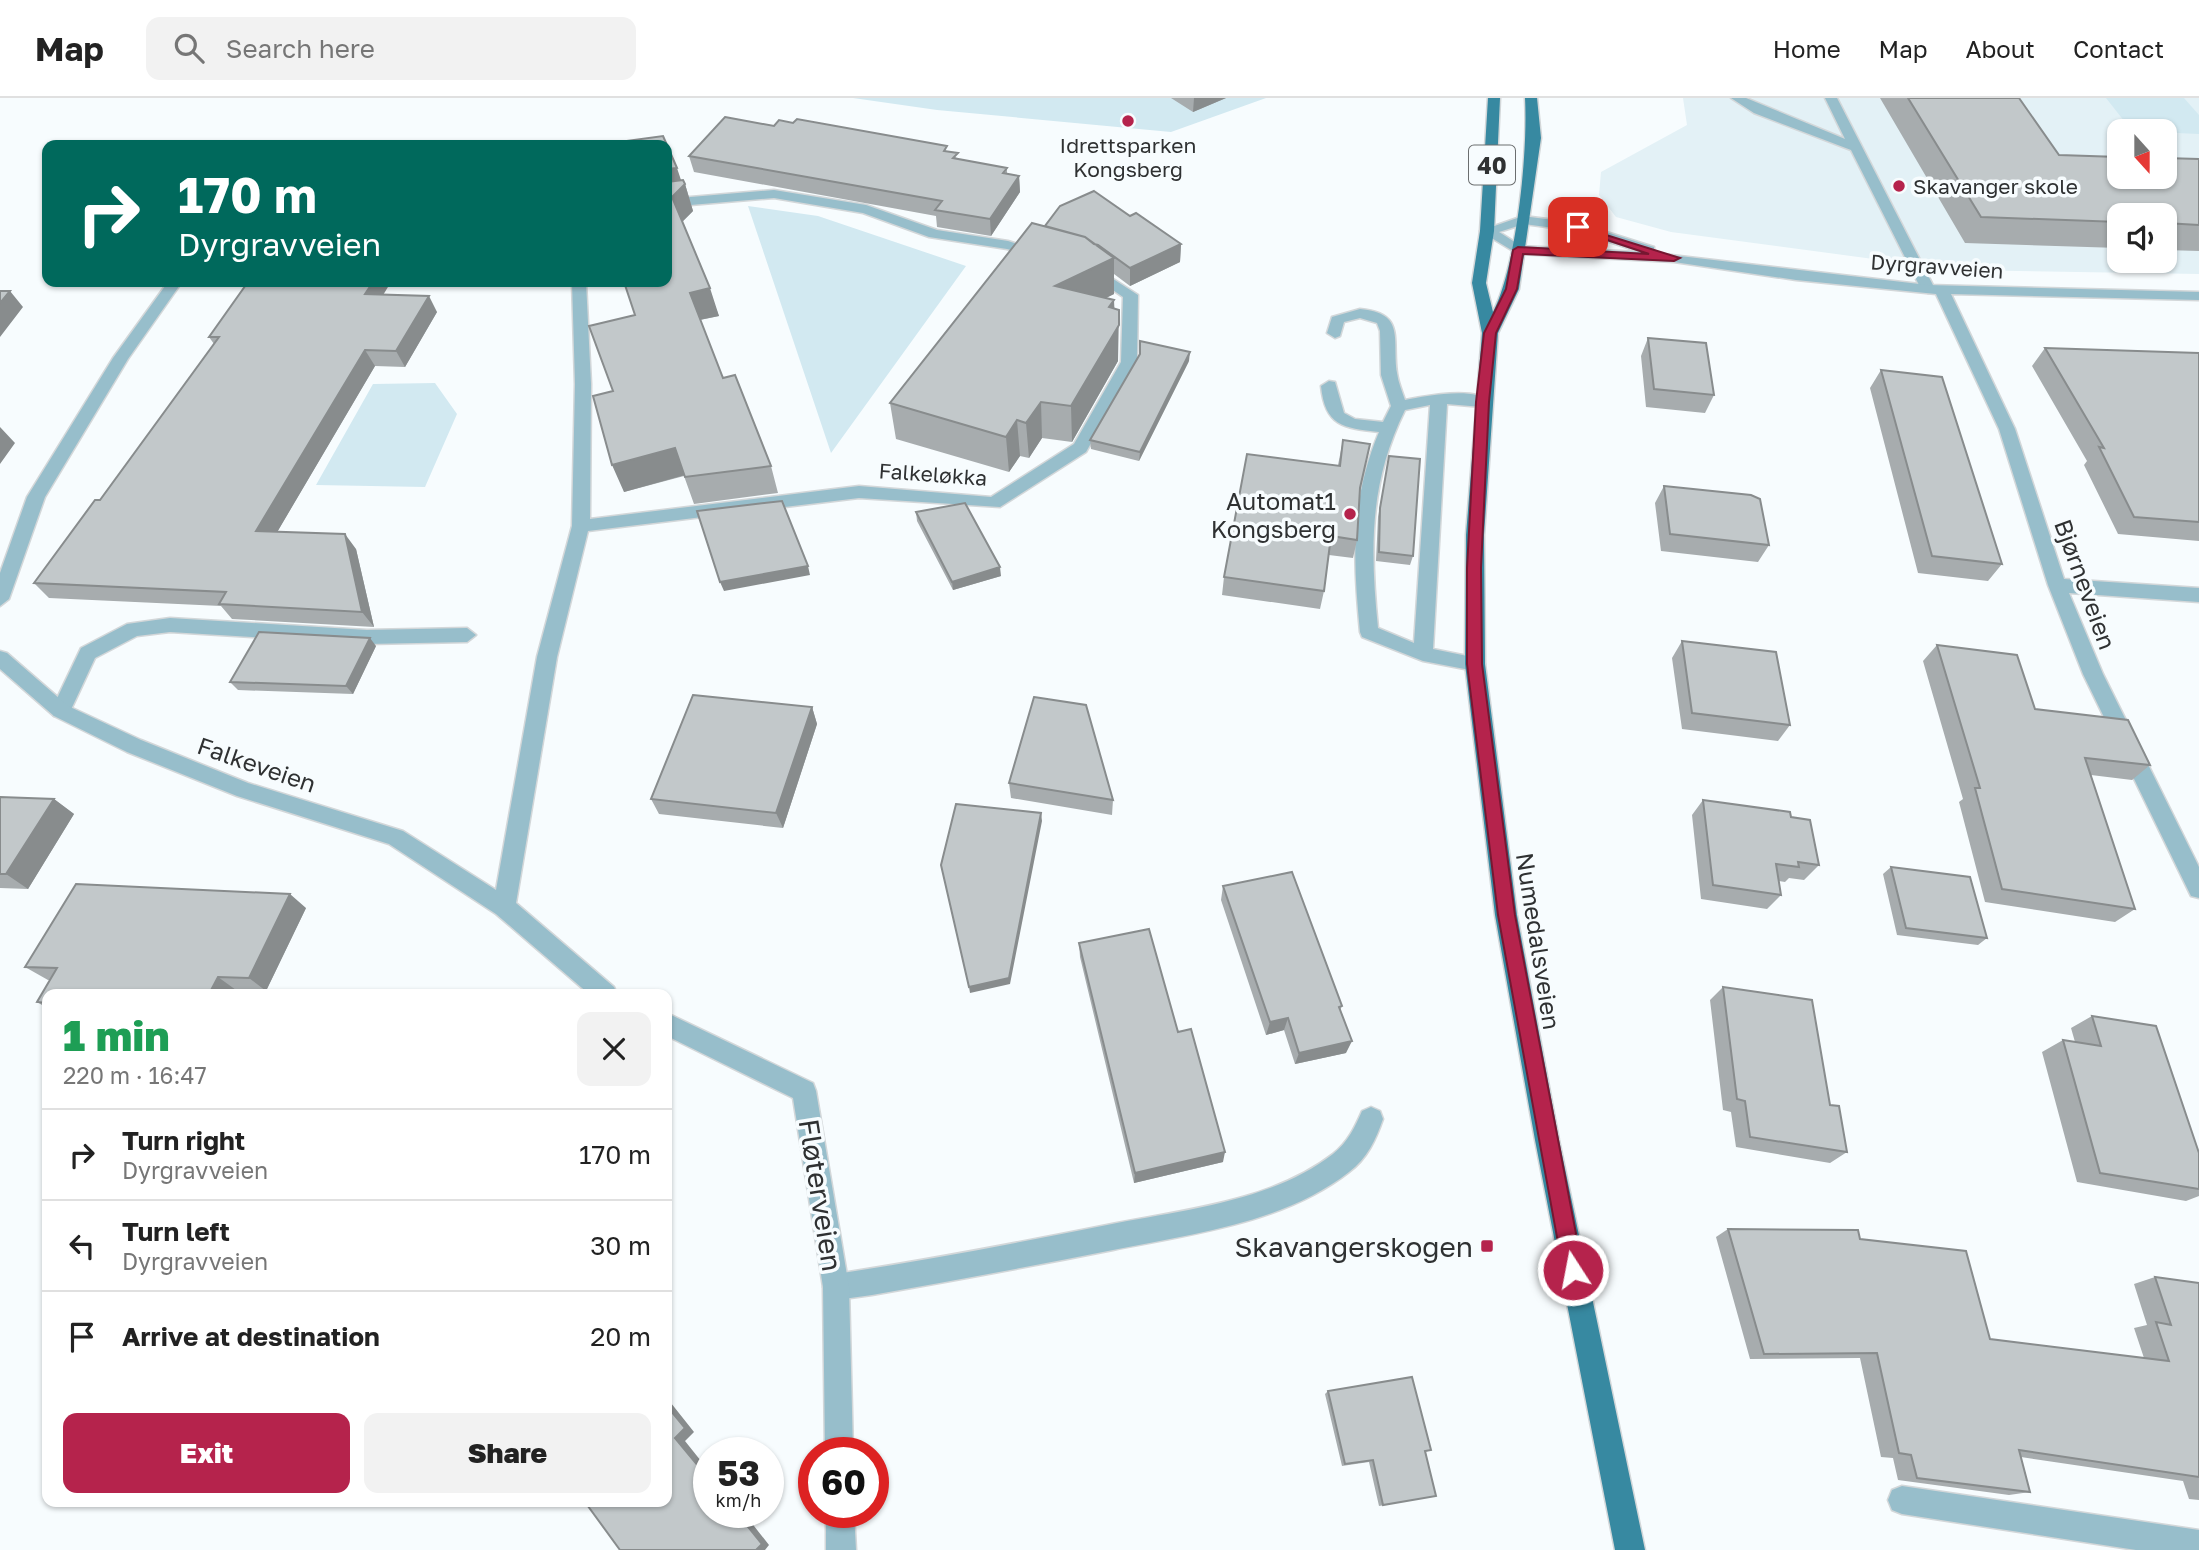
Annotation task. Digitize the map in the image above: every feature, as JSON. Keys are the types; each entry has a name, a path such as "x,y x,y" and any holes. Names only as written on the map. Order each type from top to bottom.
{"main road":[{"name":"Numedalsveien","path":"1494,98 1487,231 1479,283 1490,333 1482,402 1474,568 1475,664 1506,915 1547,1140 1630,1550"},
{"name":"Numedalsveien","path":"1490,333 1512,289 1534,138 1531,98"}],"street":[{"path":"1737,98 1759,110 1854,147"},
{"name":"Bjørneveien","path":"1831,98 1854,147 1935,289 2007,429 2057,585 2093,674 2199,889"},
{"name":"Falkeløkka","path":"581,526 859,492 994,503 1080,448 1129,362 1131,295 1092,268 1008,245 933,234 866,209 774,194 672,203"},
{"name":"Dyrgravveien","path":"1487,231 1523,220 1578,227 1674,258"},
{"name":"Dyrgravveien","path":"1487,231 1518,250 1674,258 1796,276 1935,289 2199,296"},
{"path":"0,599 36,497 121,358 172,287"},
{"path":"579,287 583,384 581,526 547,657 504,907 600,989"},
{"path":"1335,334 1337,320 1346,314 1360,312 1383,320 1388,331 1388,375 1399,406 1387,428 1369,498 1362,555 1369,632 1423,654 1475,664"},
{"path":"1329,386 1329,407 1334,414 1349,422 1387,428"},
{"path":"1399,406 1439,398 1482,402"},
{"path":"1423,654 1439,398"},
{"path":"2057,585 2199,595"},
{"path":"61,711 88,653 134,629 170,625 367,637 467,635"},
{"name":"Falkeveien","path":"0,658 61,711 134,746 244,790 396,837 504,907"},
{"name":"Fløterveien","path":"672,1026 804,1091 836,1287 839,1437"},
{"path":"836,1287 962,1269 1229,1213 1304,1185 1335,1168 1355,1152 1366,1135 1371,1119"},
{"path":"1902,1500 2199,1545"},
{"path":"840,1528 841,1550"}],"shaded area":[{"name":"Idrettsparken Kongsberg","path":"853,98 1266,98 1171,132 937,110"},
{"name":"Skavanger skole","path":"1683,98 2199,98 2199,274 2138,273 2177,273 2177,203 2107,203 2107,272 1956,270 1671,232 1616,217 1599,195 1601,172 1687,125"},
{"path":"2106,98 2184,98 2199,115 2199,134 2177,133 2177,119 2123,119"},
{"path":"748,206 818,216 966,266 831,453"},
{"path":"435,383 457,414 425,487 316,485 373,384"}],"building":[{"path":"1908,98 2019,98 2059,155 2107,157 2107,189 2177,189 2177,158 2199,159 2199,225 2177,224 2177,203 2107,203 2107,222 1981,217"},
{"path":"725,117 774,126 779,120 793,123 797,119 947,146 944,151 958,153 953,158 1007,168 1003,173 1019,176 990,219 935,210 942,201 689,156"},
{"path":"663,136 665,140 634,140"},
{"path":"683,180 685,184 672,197 672,181"},
{"path":"1094,191 1130,216 1136,213 1181,244 1130,268 1085,237 1045,226 1060,206"},
{"path":"672,197 710,288 690,293 723,378 735,375 771,466 685,477 675,448 612,465 593,396 613,391 589,326 635,315 626,287 672,287"},
{"path":"1032,223 1085,237 1114,258 1055,286 1114,300 1109,307 1119,310 1119,325 1071,406 1041,402 1026,423 1017,420 1006,437 890,403"},
{"path":"244,287 370,287 365,294 429,296 396,351 365,350 256,531 345,534 362,612 219,604 226,592 34,583 95,500 100,500 219,337 209,337"},
{"path":"0,291 10,291 0,303"},
{"path":"1648,338 1706,343 1714,395 1654,389"},
{"path":"1140,341 1190,352 1140,452 1090,440 1140,354"},
{"path":"2045,348 2199,353 2199,522 2134,517 2099,447 2104,448"},
{"path":"1881,370 1942,377 2002,564 1932,556"},
{"path":"1343,440 1370,444 1360,488 1357,540 1331,536 1324,591 1224,577 1247,454 1340,466"},
{"path":"1389,456 1420,459 1413,556 1379,552 1380,508"},
{"path":"1664,486 1751,495 1760,499 1769,545 1670,534"},
{"path":"782,501 808,566 720,582 697,511"},
{"path":"965,503 1000,567 952,582 916,512"},
{"path":"259,632 370,638 346,686 230,682"},
{"path":"1682,641 1776,652 1790,725 1692,713"},
{"path":"1937,645 2017,655 2035,709 2128,720 2150,765 2085,758 2135,909 2002,889 1975,788 1980,788"},
{"path":"693,695 812,707 776,813 651,799"},
{"path":"1034,697 1086,705 1113,800 1009,783"},
{"path":"0,797 54,799 6,874 0,874"},
{"path":"1703,800 1790,812 1791,817 1810,820 1819,865 1798,862 1799,867 1776,864 1781,895 1713,885"},
{"path":"956,804 1041,813 1009,978 969,987 941,865"},
{"path":"1891,867 1970,877 1987,938 1906,928"},
{"path":"1292,872 1342,1006 1339,1007 1352,1041 1299,1053 1288,1018 1270,1022 1223,886"},
{"path":"76,884 290,894 249,978 218,977 212,989 45,989 57,968 25,967"},
{"path":"1149,929 1178,1032 1191,1029 1225,1152 1135,1173 1079,943"},
{"path":"1723,987 1812,1000 1830,1105 1839,1106 1847,1152 1750,1137 1745,1101 1737,1099"},
{"path":"2092,1016 2156,1026 2199,1153 2199,1189 2100,1173 2063,1040 2101,1046"},
{"path":"1728,1229 1858,1230 1860,1239 1966,1251 1990,1339 2169,1361 2156,1322 2171,1325 2155,1277 2199,1283 2199,1477 2019,1450 2030,1492 1917,1478 1911,1455 1899,1453 1877,1353 1764,1354"},
{"path":"1412,1377 1431,1450 1425,1451 1436,1496 1383,1505 1373,1460 1345,1464 1328,1391"},
{"path":"672,1412 685,1428 675,1438 693,1460 693,1528 749,1528 762,1544 756,1550 620,1550 589,1507 672,1507"}],"place":[{"name":"Idrettsparken Kongsberg","path":"1128,121"},
{"name":"Skavanger skole","path":"1899,186"},
{"name":"Automat1 Kongsberg","path":"1350,514"},
{"name":"Skavangerskogen","path":"1487,1246"}],"route":[{"path":"1573,1270 1506,915 1486,776 1475,664 1474,568 1482,402 1490,333 1512,289 1518,250 1674,258 1578,227"}]}
